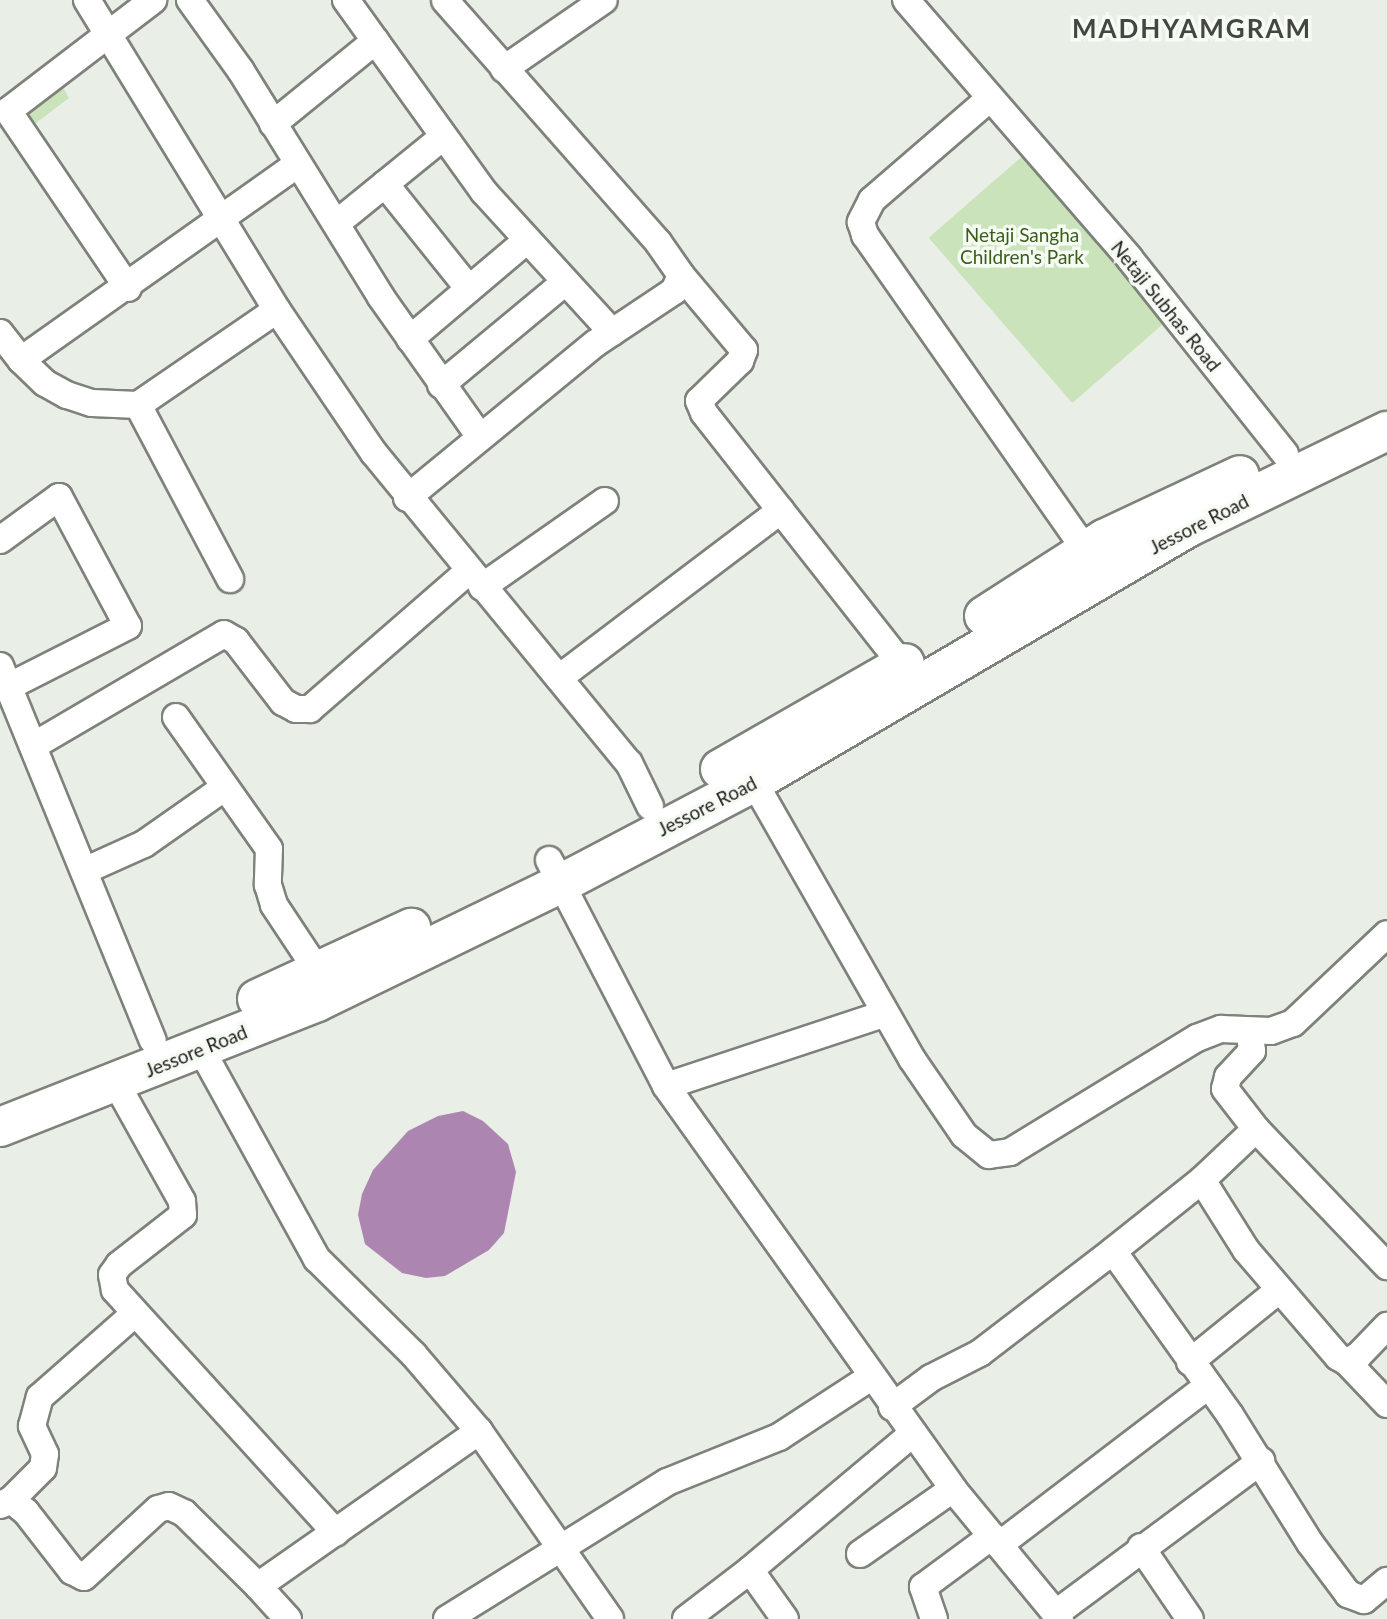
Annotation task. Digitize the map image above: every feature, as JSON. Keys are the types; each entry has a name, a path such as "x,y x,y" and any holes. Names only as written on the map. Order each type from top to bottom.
{"highway":[{"path":"0,1099 291,986 317,970 554,872 650,806 902,665 1086,551 1179,501 1387,406"},
{"name":"Jessore Road","path":"0,1127 317,1002 554,872 754,782 1102,575 1387,431"}],"street":[{"path":"87,0 277,310 407,498 629,763 650,806"},
{"path":"128,288 3,108 109,35 152,0"},
{"path":"190,0 273,124 410,339 480,437"},
{"path":"346,0 443,137 526,242 612,332"},
{"path":"445,0 658,242 681,275 744,350 740,360 699,401 902,665"},
{"path":"504,69 604,0"},
{"name":"Netaji Subhas Road","path":"906,0 1130,259 1285,454"},
{"path":"273,124 375,41"},
{"path":"989,99 872,200 861,222 865,235 1086,551"},
{"path":"337,223 443,137"},
{"path":"22,360 128,288 298,164"},
{"path":"385,184 469,289"},
{"path":"410,339 526,242"},
{"path":"407,498 612,332 674,291 681,275"},
{"path":"441,385 565,282"},
{"path":"0,333 45,383 67,395 92,403 138,405 277,310"},
{"path":"138,405 230,579"},
{"path":"0,540 59,497 128,625 4,677 153,1040"},
{"path":"33,746 224,634 236,641 283,702 296,709 310,709 476,579 605,501"},
{"path":"559,678 781,510"},
{"path":"176,717 269,849 268,885 274,905 317,970"},
{"path":"754,782 884,1014 964,1135 989,1155 1010,1152 1197,1038 1221,1029 1250,1033 1293,1023 1387,934"},
{"path":"84,872 144,844 225,787"},
{"path":"554,872 666,1086 892,1407 953,1489 1058,1617 1141,1547 1261,1461"},
{"path":"666,1086 884,1014"},
{"path":"1250,1033 1252,1051 1228,1077 1225,1089 1256,1129 1387,1266"},
{"path":"201,1049 317,1259 414,1355 479,1431 610,1619"},
{"path":"116,1083 182,1201 183,1215 112,1275 115,1290 133,1315 336,1533"},
{"path":"892,1407 931,1378 980,1353 1202,1181 1256,1129"},
{"path":"1202,1181 1246,1250 1279,1290 1387,1404"},
{"path":"1113,1251 1261,1461 1310,1543 1348,1594 1364,1600 1387,1581"},
{"path":"1190,1362 1279,1290"},
{"path":"133,1315 40,1397 32,1426 46,1454 43,1468 6,1503 26,1512 72,1571 84,1577 158,1509 169,1506 184,1513 288,1619"},
{"path":"1347,1362 1387,1326"},
{"path":"447,1619 558,1547 667,1482 779,1437 871,1377"},
{"path":"934,1619 924,1599 923,1587 996,1541 1208,1385"},
{"path":"258,1586 479,1431"},
{"path":"687,1619 750,1570 913,1433"},
{"path":"860,1554 953,1489"},
{"path":"1141,1547 1189,1619"},
{"path":"750,1570 785,1619"}],"green space":[{"path":"59,81 69,98 28,129 18,116"},
{"name":"Netaji Sangha Children's Park","path":"1026,153 1170,318 1072,403 929,238"}],"shaded area":[{"path":"463,1111 483,1121 508,1144 516,1172 504,1233 489,1250 445,1276 426,1278 402,1273 365,1244 358,1215 362,1194 373,1170 408,1131 438,1116"}],"district":[{"name":"MADHYAMGRAM","path":"1192,29"}]}
